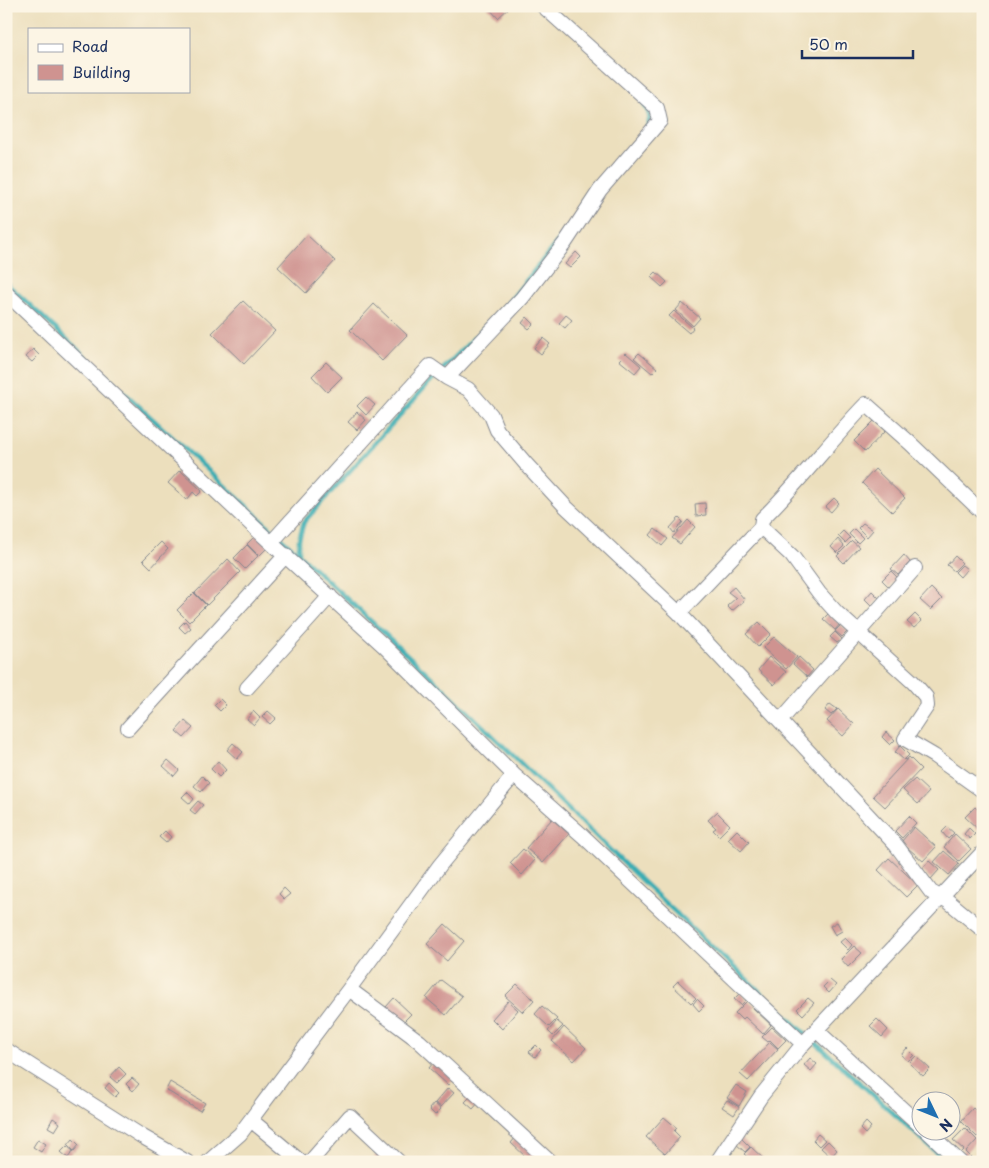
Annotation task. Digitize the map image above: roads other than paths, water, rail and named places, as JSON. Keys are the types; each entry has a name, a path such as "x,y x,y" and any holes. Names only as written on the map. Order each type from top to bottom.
{"street":[{"path":"447,378 522,298 565,243 600,190 624,165 660,121 657,108 543,6"},
{"path":"6,293 383,645 514,775 648,896 803,1044"},
{"path":"271,542 430,366 468,389 491,415 497,430 526,464 565,506 679,613 896,845 931,892 948,901 983,930"},
{"path":"679,613 761,527 762,519 866,404 983,513"},
{"path":"761,527 792,556 819,593 858,633 914,682 926,697 927,706 905,739 934,756 983,790"},
{"path":"128,728 286,555"},
{"path":"780,721 915,568"},
{"path":"246,688 330,596"},
{"path":"208,1162 240,1134 350,989 440,865 514,775"},
{"path":"718,1162 761,1096 803,1044 983,852"},
{"path":"350,989 419,1041 550,1162"},
{"path":"816,1030 912,1118"},
{"path":"6,1050 143,1137 187,1162"},
{"path":"310,1162 350,1116 399,1162"},
{"path":"251,1120 301,1162"},
{"path":"937,1140 960,1162"}],"waterway":[{"path":"643,102 649,117 647,127"},
{"path":"580,210 590,193"},
{"path":"505,307 566,231"},
{"path":"6,283 456,700 643,882 772,1003 947,1162"},
{"path":"299,553 299,539 304,522 428,384 494,318"}]}
